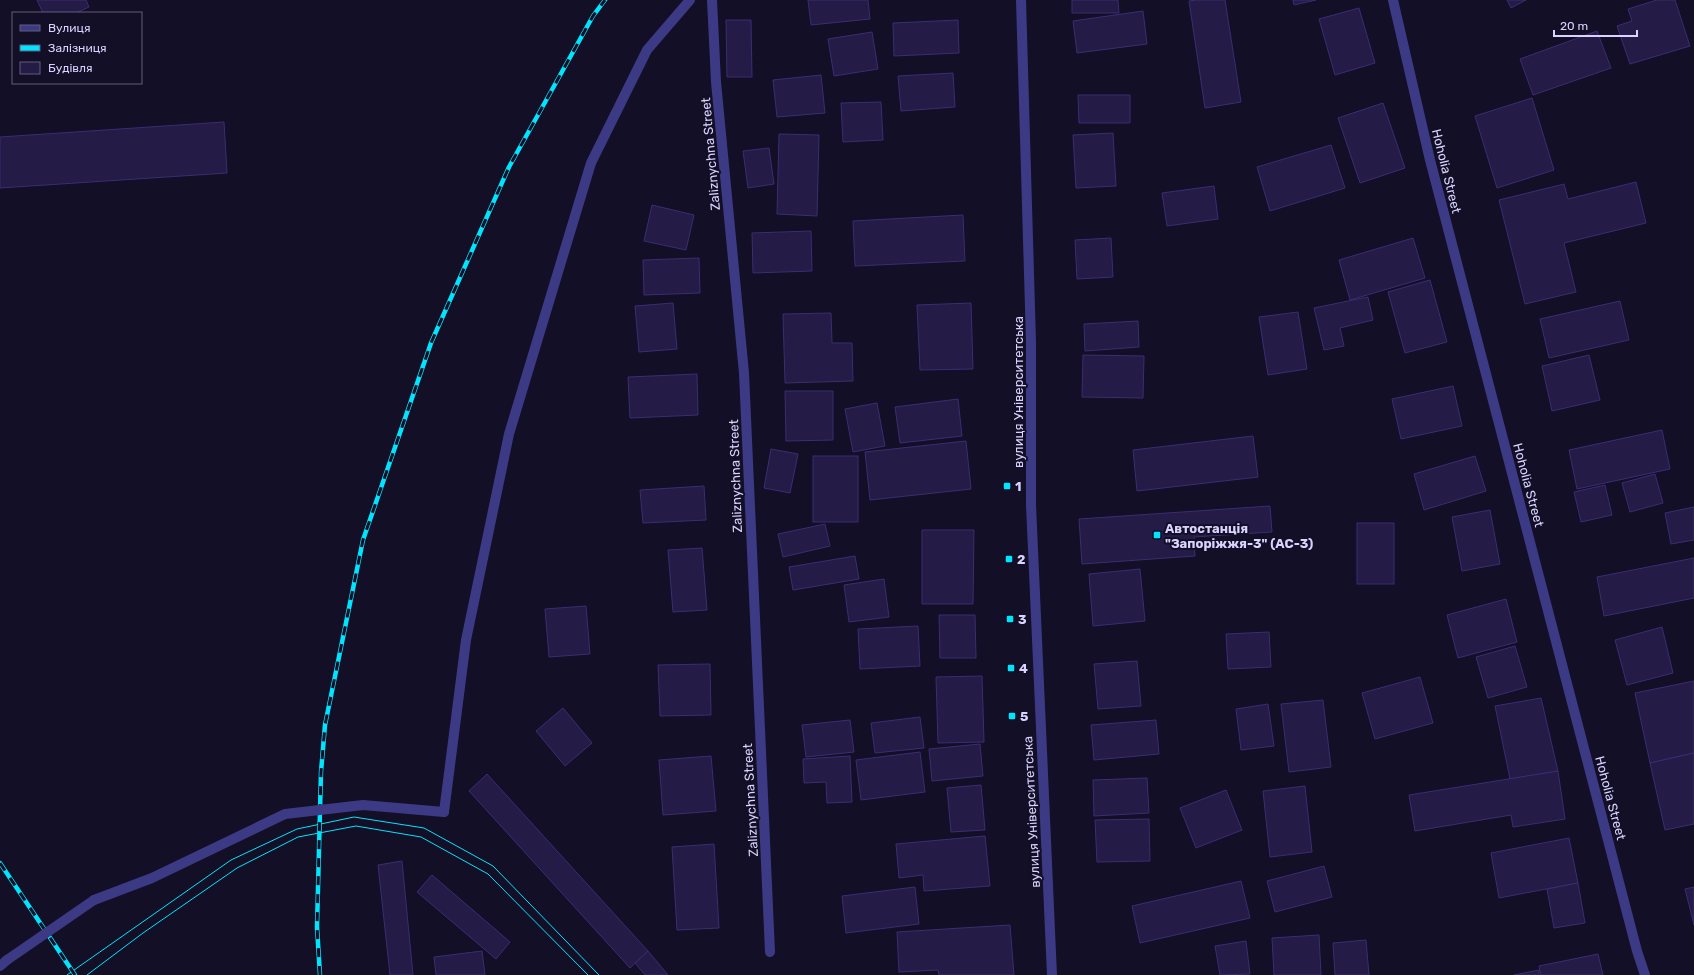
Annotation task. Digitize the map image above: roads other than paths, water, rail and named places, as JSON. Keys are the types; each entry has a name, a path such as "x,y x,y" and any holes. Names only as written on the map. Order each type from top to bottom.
{"street":[{"path":"3,963 94,900 152,878 284,814 363,806 444,812 466,640 509,434 591,164 647,50 690,0"},
{"name":"Zaliznychna Street","path":"712,0 716,82 744,373 770,952"},
{"name":"вулиця Університетська","path":"1020,0 1031,342 1031,505 1052,975"},
{"name":"Hoholia Street","path":"1393,0 1430,160 1645,975"}],"tram line":[{"path":"67,975 231,860 297,829 354,817 424,828 493,866 599,975"},
{"path":"87,975 143,933 237,868 298,837 356,826 421,837 488,874 588,975"}],"railway":[{"path":"320,975 317,927 321,772 325,725 363,540 431,343 509,167 593,16 605,0"},
{"path":"0,863 75,975"}],"place":[{"name":"1","path":"1007,486"},
{"name":"Автостанція \"Запоріжжя-3\" (АС-3)","path":"1157,535"},
{"name":"2","path":"1009,559"},
{"name":"3","path":"1010,619"},
{"name":"4","path":"1011,668"},
{"name":"5","path":"1012,716"}]}
